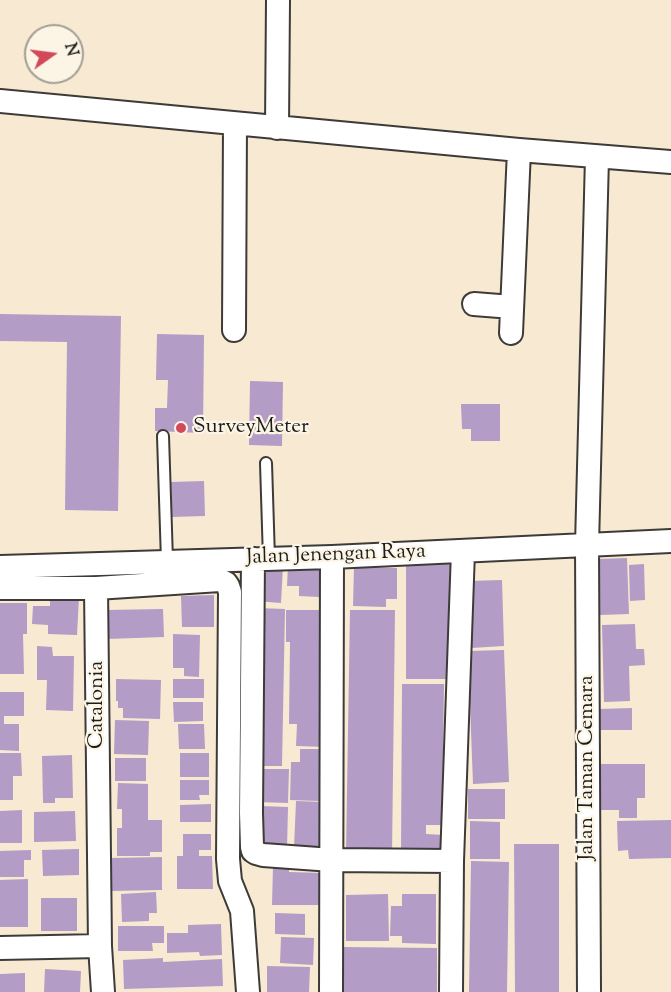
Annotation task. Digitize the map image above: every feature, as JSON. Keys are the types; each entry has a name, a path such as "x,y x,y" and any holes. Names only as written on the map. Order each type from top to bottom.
{"street":[{"path":"277,128 278,0"},
{"path":"0,101 277,128 671,162"},
{"path":"234,330 235,124"},
{"path":"511,333 519,150"},
{"name":"Jalan Taman Cemara","path":"589,992 586,545 597,157"},
{"path":"474,304 512,308"},
{"name":"Jalan Jenengan Raya","path":"0,567 332,557 671,541"},
{"path":"451,992 452,861 463,550"},
{"path":"332,557 332,992"},
{"path":"261,559 251,801 252,848 256,854 332,860 452,861"},
{"path":"0,588 96,588 220,580 226,583 230,592 228,859 230,881 242,911 248,992"},
{"name":"Catalonia","path":"96,588 100,946 103,992"},
{"path":"0,948 100,946"}],"lane":[{"path":"163,436 167,561"},
{"path":"261,559 266,464"}],"building":[{"path":"0,314 121,316 118,511 65,510 67,342 0,341"},
{"path":"157,334 204,335 203,433 155,431 155,408 167,408 168,380 156,380"},
{"path":"250,381 283,382 282,446 249,445"},
{"path":"461,404 500,404 500,441 471,441 471,429 462,429"},
{"path":"204,481 205,516 172,517 171,482"},
{"path":"627,558 629,614 600,615 598,559"},
{"path":"406,563 450,563 450,679 406,679"},
{"path":"257,564 283,566 281,603 255,601"},
{"path":"644,564 645,600 630,601 629,565"},
{"path":"288,565 320,566 319,597 299,596 299,586 287,586"},
{"path":"354,567 397,568 397,599 386,599 386,607 353,606"},
{"path":"502,580 504,646 471,648 468,581"},
{"path":"214,595 214,627 182,627 181,596"},
{"path":"50,596 79,597 77,635 48,634 48,625 32,624 33,606 50,606"},
{"path":"0,603 27,603 27,634 23,634 24,674 0,674"},
{"path":"258,608 285,609 282,766 252,766"},
{"path":"163,609 164,637 107,639 106,610"},
{"path":"286,610 321,610 326,747 296,746 297,724 289,724 290,642 286,642"},
{"path":"350,610 395,610 392,854 346,853"},
{"path":"635,624 636,649 644,649 645,665 629,666 630,701 604,702 602,625"},
{"path":"173,634 200,635 199,677 184,676 184,668 173,668"},
{"path":"37,646 52,647 53,656 74,656 73,711 46,710 47,680 37,680"},
{"path":"504,650 509,782 473,784 468,651"},
{"path":"116,679 161,680 160,719 123,718 123,708 118,708 118,701 116,701"},
{"path":"173,679 204,679 204,698 173,698"},
{"path":"402,684 444,684 442,825 426,825 426,834 444,835 444,854 401,854"},
{"path":"0,692 24,692 24,716 4,716 4,724 19,724 19,751 0,750"},
{"path":"173,702 203,702 203,721 174,722"},
{"path":"632,708 632,730 599,730 599,709"},
{"path":"115,720 149,721 148,755 114,754"},
{"path":"178,724 204,724 205,749 179,749"},
{"path":"300,749 320,749 319,801 290,800 291,762 300,762"},
{"path":"0,753 21,753 22,776 13,776 13,800 0,800"},
{"path":"180,753 209,753 209,777 180,777"},
{"path":"72,755 73,798 55,798 55,803 43,803 42,756"},
{"path":"115,758 146,758 146,781 115,781"},
{"path":"593,764 645,764 645,798 637,798 637,818 619,818 619,810 593,810"},
{"path":"256,769 289,769 288,803 256,802"},
{"path":"180,780 209,780 209,795 199,795 200,800 180,800"},
{"path":"118,783 148,784 148,820 162,820 162,852 150,852 150,856 117,856 117,828 122,828 122,809 117,809"},
{"path":"468,789 505,789 505,819 468,819"},
{"path":"296,801 323,802 327,849 294,848"},
{"path":"211,804 211,822 180,822 180,805"},
{"path":"261,806 288,807 287,848 260,847"},
{"path":"22,810 22,843 0,843 0,811"},
{"path":"75,811 76,841 34,842 34,812"},
{"path":"671,820 671,858 629,859 628,850 618,851 617,821"},
{"path":"470,821 500,822 500,859 470,859"},
{"path":"183,834 211,834 211,850 199,850 199,856 212,856 213,889 177,889 177,856 183,856"},
{"path":"514,844 559,844 559,992 515,992"},
{"path":"79,849 79,875 43,876 42,850"},
{"path":"31,850 31,860 24,860 24,877 0,877 0,851"},
{"path":"162,857 162,890 111,891 111,858"},
{"path":"471,861 509,862 507,992 469,992"},
{"path":"273,866 289,866 289,872 323,873 323,905 272,905"},
{"path":"28,879 28,927 0,927 0,880"},
{"path":"156,892 157,913 149,913 149,921 122,922 121,894"},
{"path":"388,894 389,941 346,941 346,895"},
{"path":"402,894 436,894 436,944 402,943 402,936 390,936 391,906 402,906"},
{"path":"41,898 77,898 77,931 41,931"},
{"path":"275,913 305,914 305,935 275,934"},
{"path":"221,924 222,955 200,956 199,952 167,953 167,933 188,933 188,925"},
{"path":"118,926 164,926 164,943 152,943 153,951 118,951"},
{"path":"281,937 314,938 313,965 280,963"},
{"path":"342,947 437,948 437,992 342,992"},
{"path":"163,958 163,962 222,959 223,986 124,989 123,960"},
{"path":"267,966 310,967 309,992 267,992"},
{"path":"45,969 81,971 80,992 44,992"},
{"path":"25,973 25,992 0,992 0,974"}],"place":[{"name":"SurveyMeter","path":"181,428"}]}
